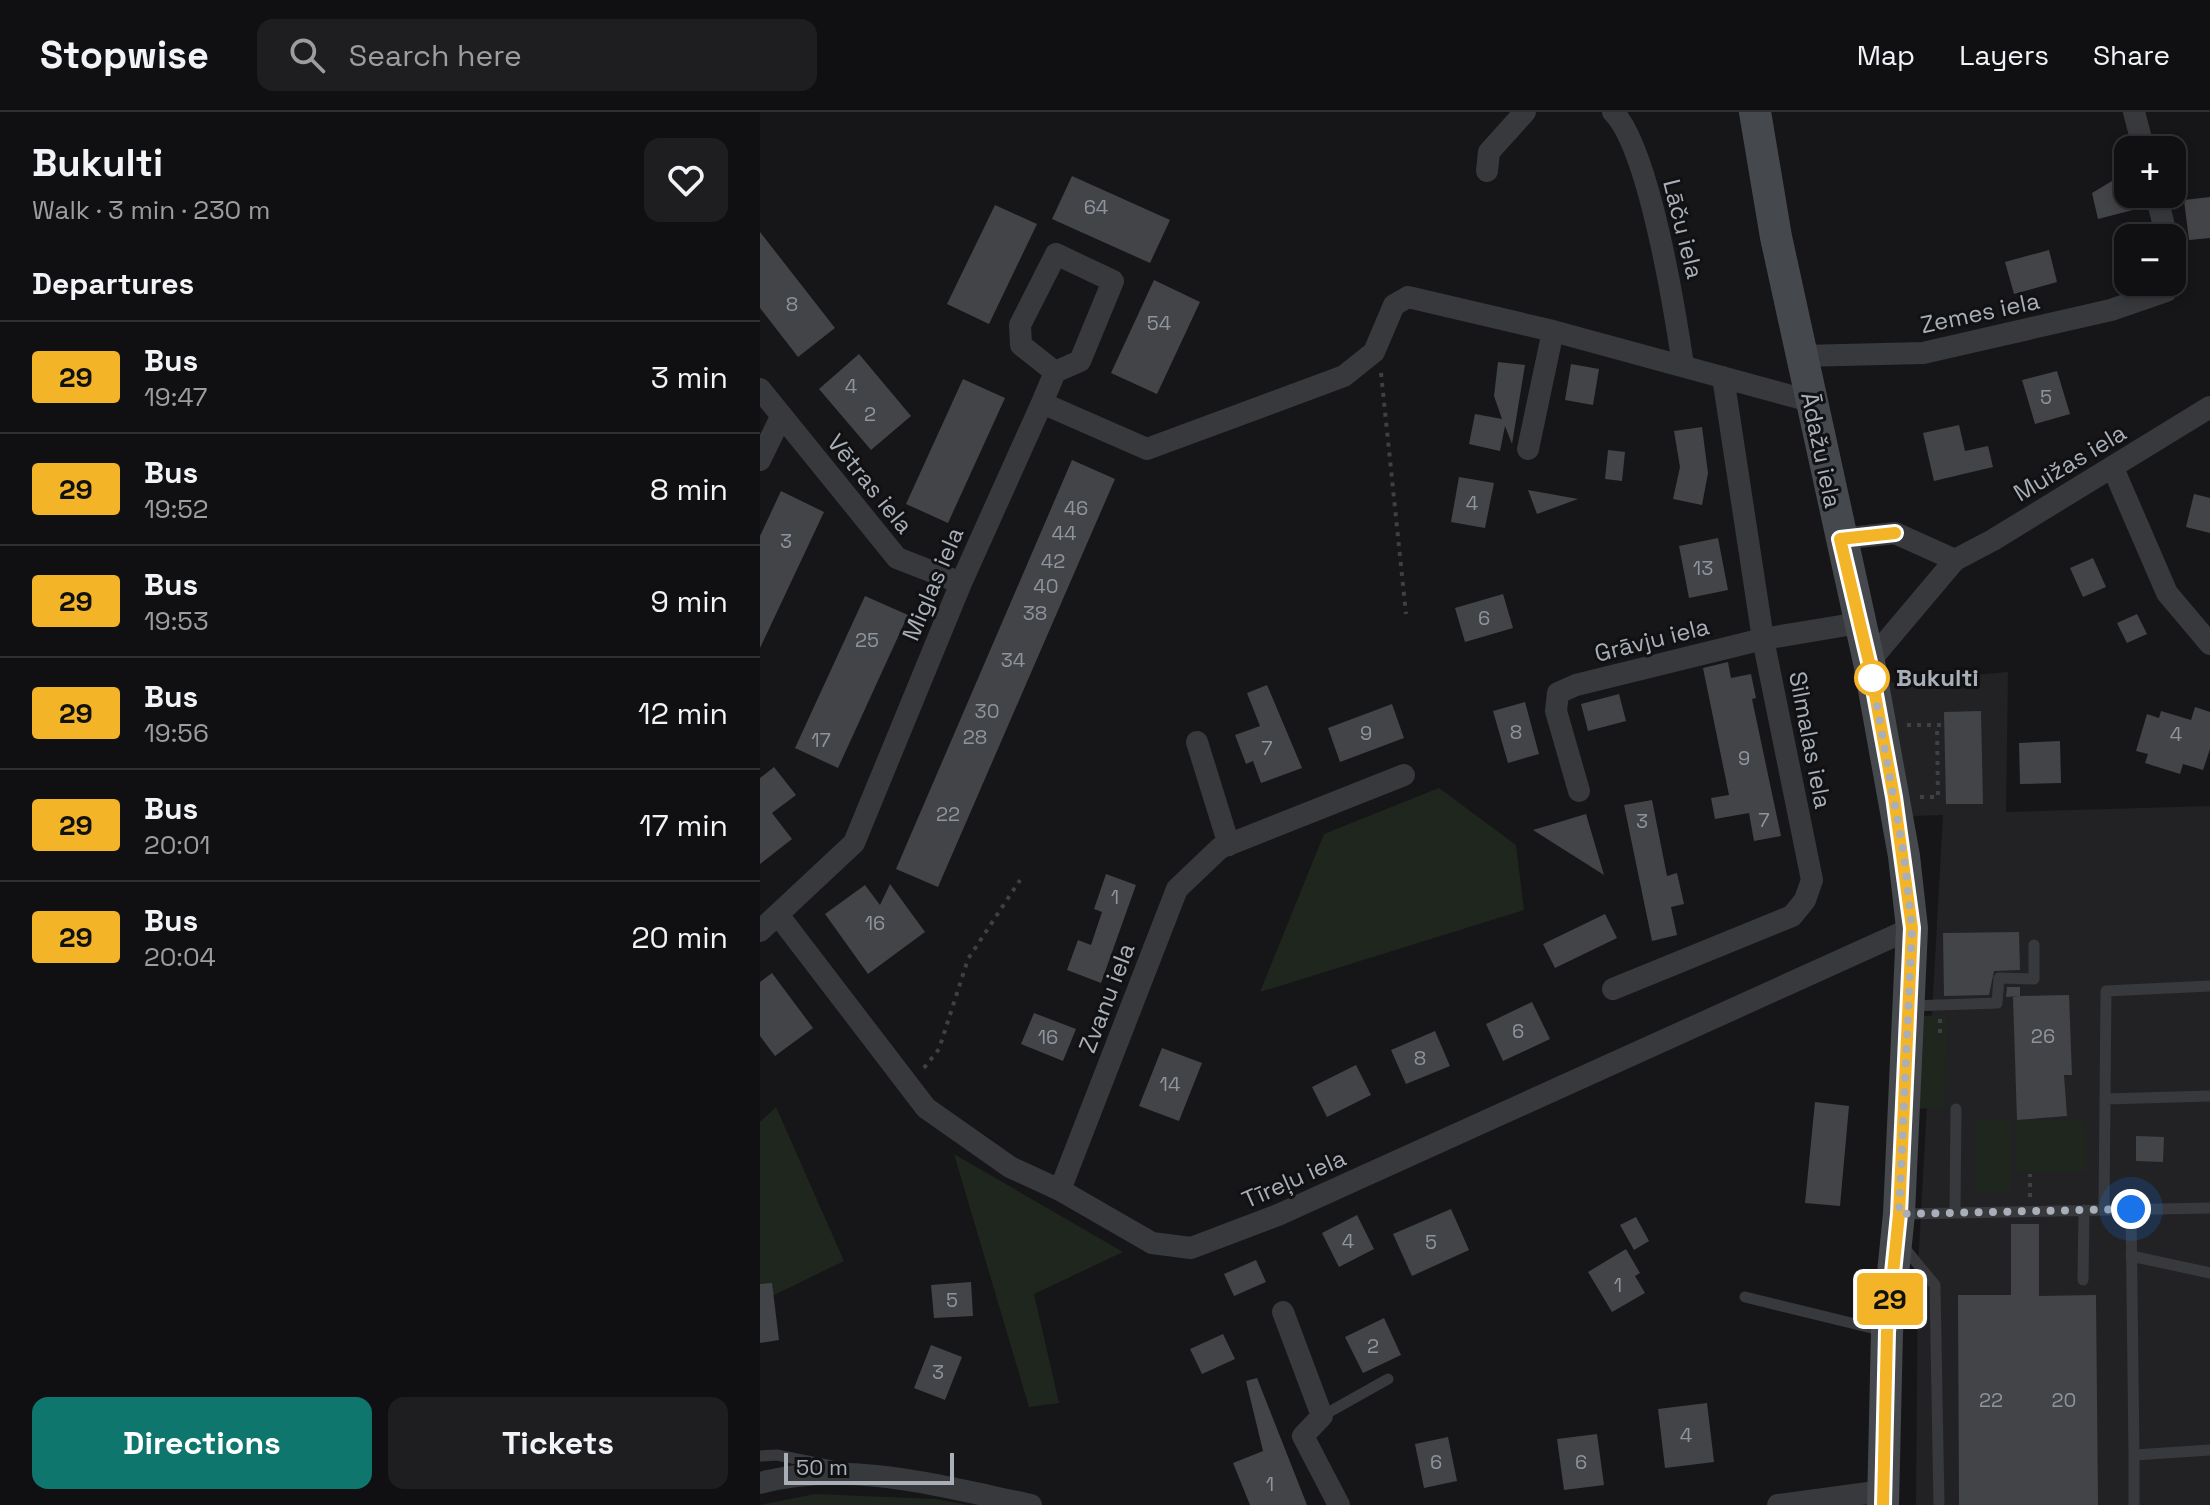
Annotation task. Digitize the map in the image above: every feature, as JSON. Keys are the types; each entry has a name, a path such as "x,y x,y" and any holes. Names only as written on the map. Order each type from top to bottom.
{"street":[{"path":"1487,171 1489,152 1525,112"},
{"name":"Lāču iela","path":"1613,112 1642,166 1674,299 1683,365"},
{"name":"Ādažu iela","path":"1755,112 1767,191 1810,401 1869,662 1894,797 1912,928 1898,1226 1887,1332 1883,1498"},
{"path":"2134,112 2140,136"},
{"path":"1056,254 1113,281 1080,361 1055,372 1021,345 1020,325 1056,254"},
{"name":"Zemes iela","path":"1801,356 1923,353 2111,310 2145,296"},
{"path":"1042,403 1147,449 1344,376 1374,352 1394,305 1408,297 1553,331 1810,401"},
{"path":"1528,449 1553,331"},
{"name":"Miglas iela","path":"760,931 854,843 961,583 1055,372"},
{"name":"Silmalas iela","path":"1613,989 1792,916 1805,900 1812,880 1763,639 1723,377"},
{"name":"Vētras iela","path":"760,389 897,558 961,583"},
{"name":"Muižas iela","path":"1869,662 1955,560 2113,468 2210,407"},
{"path":"760,460 781,417"},
{"path":"2113,468 2167,593 2210,644"},
{"path":"1840,539 1895,533 1955,560"},
{"name":"Grāvju iela","path":"1579,791 1556,711 1558,693 1576,685 1763,639 1859,623"},
{"path":"1197,742 1229,845"},
{"name":"Zvanu iela","path":"1060,1190 1177,889 1220,848 1404,775"},
{"name":"Tīreļu iela","path":"779,916 926,1108 1010,1167 1060,1190 1152,1243 1191,1248 1230,1236 1912,928"},
{"path":"1283,1312 1322,1416 1303,1436 1339,1505"},
{"path":"760,1483 778,1478 857,1474 1031,1505"},
{"path":"1778,1505 1883,1498"}],"lane":[{"path":"1909,1006 1997,1003 1999,978 2034,979 2034,945"},
{"path":"2104,1210 2106,991 2210,986"},
{"path":"2105,1099 2210,1096"},
{"path":"1955,1212 1956,1109"},
{"path":"1939,1505 1935,1285 1898,1226 1955,1212 2210,1208"},
{"path":"2131,1209 2134,1505"},
{"path":"2083,1280 2084,1210"},
{"path":"2131,1256 2210,1273"},
{"path":"1745,1297 1887,1332"},
{"path":"1322,1416 1388,1379"},
{"path":"2134,1455 2210,1450"},
{"path":"760,1456 818,1462 857,1474"}],"path":[{"path":"1374,352 1381,372 1406,614"},
{"path":"1894,797 1938,797 1937,725"},
{"path":"1881,726 1944,725"},
{"path":"910,1086 939,1049 968,959 1020,880"}],"shaded area":[{"path":"2008,672 2006,812 2210,806 2210,1505 1916,1505 1918,1267 1943,815 1912,816 1887,683"},
{"path":"1439,788 1516,845 1524,910 1260,992 1324,834"},
{"path":"1947,1015 1945,1107 1918,1109 1922,1016"},
{"path":"776,1107 844,1261 760,1302 760,1122"},
{"path":"1976,1120 2010,1121 2010,1191 1975,1191"},
{"path":"2016,1121 2086,1121 2086,1171 2016,1172"},
{"path":"954,1154 1123,1252 1034,1294 1059,1403 1029,1407"},
{"path":"815,1494 936,1499 968,1505 760,1505"}],"building":[{"path":"1072,176 1170,220 1150,263 1052,219"},
{"path":"2112,181 2114,208 2137,209 2098,219 2092,193"},
{"path":"2210,197 2210,238 2189,240 2186,200"},
{"path":"995,205 1037,224 989,324 947,304"},
{"path":"760,232 835,328 798,357 760,308"},
{"path":"2049,250 2057,282 2014,294 2005,262"},
{"path":"1154,280 1200,302 1157,394 1111,373"},
{"path":"859,354 911,416 871,450 819,389"},
{"path":"1498,362 1525,365 1512,444 1505,426 1500,451 1469,444 1475,414 1502,419 1494,396"},
{"path":"1571,364 1599,369 1593,405 1565,400"},
{"path":"2057,371 2070,414 2035,424 2022,380"},
{"path":"963,379 1005,398 948,523 906,504"},
{"path":"1959,425 1965,451 1988,446 1993,467 1934,481 1923,433"},
{"path":"1702,427 1708,473 1702,505 1673,499 1680,467 1674,431"},
{"path":"1608,450 1625,452 1622,481 1605,479"},
{"path":"1072,460 1115,479 938,887 896,869"},
{"path":"1459,477 1494,483 1485,528 1451,522"},
{"path":"1528,490 1578,499 1537,514"},
{"path":"781,491 824,512 760,648 760,536"},
{"path":"2194,494 2210,498 2210,533 2186,527"},
{"path":"1718,538 1728,590 1689,598 1679,546"},
{"path":"2093,558 2106,587 2083,597 2070,568"},
{"path":"1503,594 1513,628 1465,642 1455,608"},
{"path":"865,596 908,615 838,768 795,748"},
{"path":"2137,614 2147,634 2127,643 2117,623"},
{"path":"1728,662 1731,678 1751,674 1756,698 1752,699 1781,836 1754,841 1749,813 1715,819 1711,798 1729,795 1703,668"},
{"path":"1267,685 1302,768 1261,783 1253,761 1246,764 1235,735 1260,726 1247,693"},
{"path":"1619,694 1626,721 1588,731 1581,704"},
{"path":"1525,702 1539,754 1508,763 1493,711"},
{"path":"1392,704 1404,738 1340,762 1328,728"},
{"path":"2195,707 2210,712 2210,749 2203,770 2183,764 2180,774 2145,763 2148,754 2136,751 2147,714 2159,718 2161,711 2191,720"},
{"path":"1981,711 1983,804 1946,804 1944,712"},
{"path":"2060,741 2061,783 2020,784 2019,743"},
{"path":"774,767 796,795 772,813 792,839 760,864 760,778"},
{"path":"1652,800 1667,876 1677,873 1684,904 1671,907 1677,935 1652,941 1624,805"},
{"path":"1586,814 1604,875 1533,830"},
{"path":"1106,874 1136,885 1101,983 1067,970 1078,940 1091,945 1102,912 1094,909"},
{"path":"890,884 925,932 868,974 825,914 865,885 880,905"},
{"path":"1605,914 1617,938 1555,968 1543,944"},
{"path":"2019,932 2020,970 1994,971 1989,995 1944,996 1943,933"},
{"path":"772,973 813,1028 775,1056 760,1036 760,982"},
{"path":"2007,987 2020,987 2020,996 2006,997"},
{"path":"2069,995 2072,1075 2064,1075 2067,1116 2017,1120 2013,997"},
{"path":"1532,1002 1550,1039 1503,1061 1486,1024"},
{"path":"1034,1013 1076,1029 1063,1061 1021,1044"},
{"path":"1435,1031 1450,1066 1406,1084 1391,1050"},
{"path":"1162,1048 1202,1063 1179,1121 1139,1106"},
{"path":"1356,1065 1371,1095 1327,1117 1312,1087"},
{"path":"1815,1102 1849,1106 1840,1206 1805,1203"},
{"path":"2136,1136 2164,1137 2163,1162 2136,1161"},
{"path":"1451,1209 1469,1250 1412,1276 1393,1234"},
{"path":"1357,1215 1374,1249 1339,1267 1322,1233"},
{"path":"1636,1217 1649,1241 1634,1250 1620,1225"},
{"path":"2011,1224 2039,1224 2039,1296 2096,1295 2098,1505 1959,1505 1958,1295 2011,1295"},
{"path":"1626,1249 1640,1273 1635,1276 1645,1293 1612,1312 1588,1272"},
{"path":"1256,1260 1266,1282 1234,1296 1224,1274"},
{"path":"971,1282 973,1316 934,1318 931,1285"},
{"path":"772,1283 779,1340 760,1343 760,1284"},
{"path":"1384,1318 1401,1355 1363,1373 1345,1337"},
{"path":"1223,1334 1235,1359 1202,1374 1190,1349"},
{"path":"931,1345 962,1357 945,1400 914,1388"},
{"path":"1257,1378 1307,1505 1250,1505 1233,1463 1263,1451 1246,1381"},
{"path":"1707,1403 1714,1462 1665,1468 1658,1409"},
{"path":"1597,1434 1604,1485 1564,1490 1557,1439"},
{"path":"1448,1437 1457,1481 1424,1488 1415,1444"}],"bus line":[{"name":"29","path":"1883,1505 1887,1332 1899,1214 1912,928 1894,797 1869,662 1840,539 1895,533"}],"place":[{"name":"Bukulti","path":"1872,678"}],"route":[{"path":"1872,678 1904,856 1912,928 1899,1214 2131,1209"}]}
